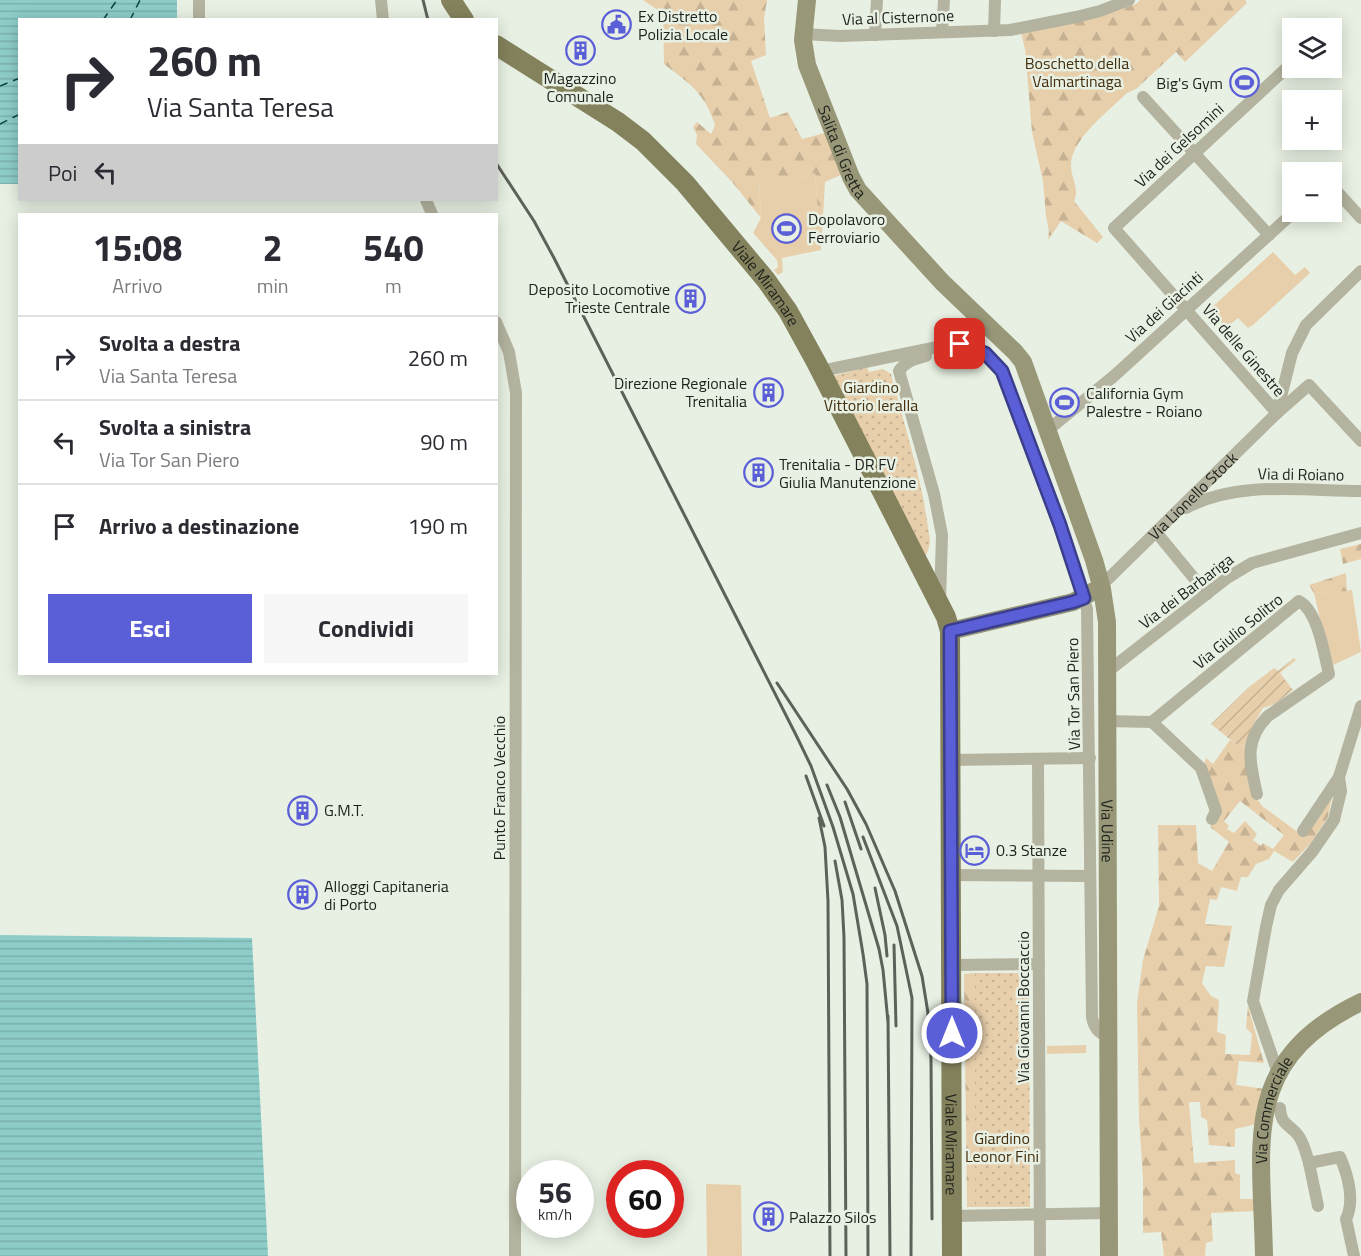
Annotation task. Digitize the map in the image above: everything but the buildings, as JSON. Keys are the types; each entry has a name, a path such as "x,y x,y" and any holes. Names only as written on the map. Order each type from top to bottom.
{"main road":[{"path":"450,0 463,18"},
{"name":"Salita di Gretta","path":"807,0 804,34 807,64 851,177 858,189 942,282 1015,352 1027,369 1046,426"},
{"name":"Viale Miramare","path":"498,46 627,128 663,159 686,183 766,280 788,311 821,371 940,602 950,631 952,1256"},
{"name":"Via Udine","path":"1046,426 1094,560 1102,589 1107,622 1109,1256"},
{"path":"950,631 1073,602 1095,590"},
{"name":"Via Commerciale","path":"1264,1256 1262,1126 1276,1083 1294,1049 1306,1036 1335,1015 1361,1002"}],"street":[{"path":"199,0 199,18"},
{"path":"381,0 383,18"},
{"path":"875,35 877,0"},
{"path":"942,32 944,0"},
{"path":"994,31 995,0"},
{"name":"Via al Cisternone","path":"804,34 875,35 994,31 1049,24 1100,11 1129,0"},
{"name":"Via dei Gelsomini","path":"1114,228 1282,72"},
{"path":"1143,97 1269,235"},
{"path":"1342,197 1361,218"},
{"name":"Via dei Giacinti","path":"1027,438 1114,376 1283,222"},
{"name":"Via delle Ginestre","path":"1114,228 1277,413"},
{"path":"1277,413 1292,352 1306,325 1361,271"},
{"name":"Punto Franco Vecchio","path":"498,327 509,352 516,393 514,1256"},
{"name":"Via Tor San Piero","path":"821,371 952,344 969,346 985,353 1002,371 1060,525 1095,590 1088,625 1093,1021 1100,1033 1109,1037"},
{"name":"Viale Miramare","path":"940,602 942,535 934,494 899,371 911,360 939,352 946,345"},
{"name":"Via Lionello Stock","path":"1095,590 1277,413 1309,385 1361,441"},
{"name":"Via di Roiano","path":"1174,514 1209,496 1241,490 1361,491"},
{"path":"1156,532 1208,594"},
{"name":"Via dei Barbariga","path":"1107,672 1252,563 1361,534"},
{"name":"Via Giulio Solitro","path":"1152,722 1299,602 1306,605 1316,623 1329,674 1262,722 1250,750 1257,794"},
{"path":"1303,831 1339,777 1361,706"},
{"path":"1107,721 1152,722 1201,768 1216,811 1212,819"},
{"path":"950,760 1090,758"},
{"name":"Via Giovanni Boccaccio","path":"1038,759 1040,1256"},
{"path":"1276,1083 1253,1001 1259,958 1271,905 1279,890 1312,852 1334,820 1341,791 1339,777"},
{"path":"951,875 1090,876"},
{"path":"951,965 1039,964"},
{"name":"Via Commerciale","path":"1280,1108 1281,1118 1298,1135 1303,1144 1318,1206"},
{"path":"1308,1163 1340,1157 1350,1191 1351,1210 1346,1219 1354,1256"},
{"path":"952,1216 1109,1213"}],"green space":[{"path":"643,0 767,0 764,18 766,55 751,61 770,118 788,112 802,139 828,132 843,174 825,182 821,250 815,173 800,178 759,181 761,218 733,183 696,144 697,135 693,127 697,122 711,134 715,125 711,114 696,90 664,64 663,19 659,11"},
{"name":"Boschetto della Valmartinaga","path":"1140,0 1245,0 1247,3 1185,62 1176,52 1136,89 1127,93 1092,126 1077,145 1071,165 1076,188 1074,201 1103,237 1097,243 1061,221 1048,240 1043,181 1032,132 1025,49 1021,32 1085,20 1136,4"},
{"name":"Dopolavoro Ferroviario","path":"815,173 821,250 782,258 783,272 778,275 774,270 778,267 777,260 753,233 761,218 759,180 800,178"},
{"path":"1273,252 1295,275 1305,267 1310,273 1253,325 1248,328 1238,318 1226,328 1209,310"},
{"name":"Giardino Vittorio Ieralla","path":"867,367 869,372 883,369 891,374 924,502 930,540 925,557 833,376"},
{"path":"1361,544 1361,559 1343,564 1340,549"},
{"path":"1346,573 1347,591 1314,593 1309,585"},
{"path":"1352,590 1361,652 1331,666 1314,593"},
{"path":"1294,658 1296,660 1280,673 1293,690 1275,704 1263,708 1252,727 1245,747 1237,745 1211,724 1249,687 1274,668 1278,671"},
{"path":"1230,740 1245,747 1254,794 1262,806 1303,836 1333,792 1328,817 1310,844 1293,862 1274,851 1269,859 1256,864 1248,877 1241,877 1237,891 1221,887 1217,900 1210,899 1205,924 1232,926 1224,967 1206,966 1202,983 1211,996 1219,1000 1217,1032 1226,1035 1225,1054 1250,1055 1252,1034 1246,1028 1248,1006 1264,1063 1239,1061 1236,1085 1265,1089 1257,1124 1235,1129 1235,1147 1209,1145 1207,1120 1201,1117 1200,1102 1189,1102 1194,1163 1235,1160 1235,1173 1240,1175 1240,1199 1257,1199 1258,1211 1211,1213 1213,1241 1206,1243 1205,1256 1164,1256 1161,1232 1143,1233 1137,1003 1143,960 1159,906 1158,825 1196,825 1198,863 1212,871 1229,842 1210,827 1218,812 1203,767 1206,758 1213,764","holes":["1240,801 1284,835 1273,849 1263,843 1261,846 1253,840 1257,834 1245,821 1234,833 1227,829 1229,826 1224,821"]},
{"path":"975,973 975,1207 967,1207 964,974"},
{"name":"Giardino Leonor Fini","path":"975,973 1029,973 1030,1207 975,1207"},
{"path":"1086,1045 1086,1053 1047,1054 1047,1046"},
{"path":"706,1184 741,1185 742,1256 707,1256"}],"water":[{"path":"0,0 177,0 177,18 18,18 18,184 0,184"},
{"path":"0,935 252,938 268,1256 0,1256"}],"ferry route":[{"path":"104,18 117,0"},
{"path":"131,18 140,0"},
{"path":"0,86 18,79"},
{"path":"0,124 18,115"}],"railway":[{"path":"423,0 428,18"},
{"path":"498,166 534,221 554,258 796,735 811,766 833,827 853,894 867,984 868,1256"},
{"path":"777,683 847,789 866,824 895,891 922,976 928,1013 931,1059 932,1219"},
{"path":"806,776 824,826"},
{"path":"827,785 840,817 879,949 888,1022"},
{"path":"845,802 861,849"},
{"path":"819,818 825,847 828,901 830,1256"},
{"path":"863,837 897,926 912,998 911,1256"},
{"path":"835,861 842,900 844,937 846,1256"},
{"path":"875,888 887,956"},
{"path":"894,945 896,1026"},
{"path":"888,1016 890,1256"}],"place":[{"name":"Ex Distretto Polizia Locale","path":"617,25"},
{"name":"Magazzino Comunale","path":"580,50"},
{"name":"Big's Gym","path":"1244,83"},
{"name":"Dopolavoro Ferroviario","path":"787,228"},
{"name":"Deposito Locomotive Trieste Centrale","path":"691,298"},
{"name":"Direzione Regionale Trenitalia","path":"768,392"},
{"name":"California Gym Palestre - Roiano","path":"1065,402"},
{"name":"Trenitalia - DR FV Giulia Manutenzione","path":"758,473"},
{"name":"G.M.T.","path":"303,810"},
{"name":"0.3 Stanze","path":"975,850"},
{"name":"Alloggi Capitaneria di Porto","path":"303,895"},
{"name":"Palazzo Silos","path":"768,1217"}],"route":[{"path":"952,1033 950,631 1084,598 1060,525 1002,371 985,353 960,344"}]}
